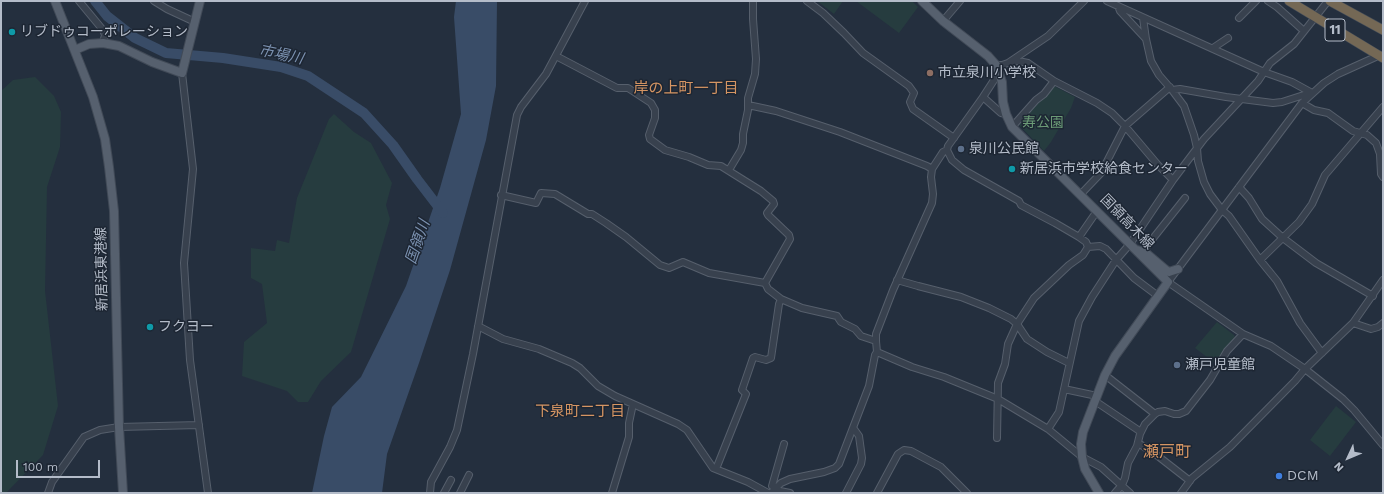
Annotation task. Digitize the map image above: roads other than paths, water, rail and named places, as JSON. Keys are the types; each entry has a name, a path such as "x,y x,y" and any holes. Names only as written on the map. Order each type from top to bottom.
{"highway":[{"name":"11","path":"1289,1 1315,18 1382,56"},
{"name":"11","path":"1329,1 1383,30"}],"main road":[{"name":"新居浜東港線","path":"55,1 93,97 105,139 110,168 114,211 119,427 123,493"},
{"path":"75,50 89,44 103,43 119,46 152,62 183,70 200,1"},
{"name":"国領高木線","path":"922,1 943,21 988,56 996,65 1002,82 1003,102 1006,114 1012,127 1136,248 1168,282"},
{"path":"1136,248 1169,272 1178,269"},
{"path":"1099,493 1086,469 1082,457 1081,444 1083,432 1105,375 1115,356 1168,282"}],"street":[{"path":"79,1 103,30 105,35 103,43"},
{"path":"154,1 194,24"},
{"path":"430,493 431,482 450,447 457,430 517,115 521,107 546,74 585,1"},
{"path":"729,170 744,143 743,134 748,98 754,80 756,59 753,1"},
{"path":"807,1 823,13 863,54 909,86 914,93 910,102 913,109 954,138"},
{"path":"943,21 960,1"},
{"path":"1008,63 1048,36 1084,1"},
{"path":"1107,1 1117,4 1143,18 1264,72 1292,82 1312,93"},
{"path":"1239,18 1256,1"},
{"path":"1268,1 1304,31"},
{"path":"1136,248 1173,180 1197,148 1258,81 1270,63 1294,44 1329,1"},
{"path":"1117,4 1120,11 1146,39"},
{"path":"1143,18 1146,39 1152,61 1159,75 1184,106 1194,135 1198,161 1204,182 1213,200 1229,216 1260,260 1277,281 1300,323 1322,353"},
{"path":"1213,48 1228,38"},
{"path":"556,56 617,88 628,88 651,103 655,110 655,118 649,135 650,139 665,150 708,165 721,166 761,191 773,201 774,204 767,213 789,235 790,239 765,283"},
{"path":"1382,56 1338,74 1312,93 1302,103 1168,282 1243,334 1271,346 1305,369 1348,404 1383,445"},
{"path":"996,65 1002,65 1018,60 1028,63 1054,81 1097,104 1112,114 1125,126 1158,165 1173,180"},
{"path":"183,70 193,169 184,263 190,360 208,493"},
{"path":"773,491 781,483 790,479 824,472 835,468 839,464 869,386 875,355 877,352 876,334 932,203 932,168 943,152 947,150 948,146 996,77 1000,74"},
{"path":"1012,127 1036,100 1044,94 1054,81"},
{"path":"1081,194 1101,173 1125,126 1171,89 1180,89 1226,98 1273,103 1282,102 1312,93"},
{"path":"983,97 1000,113 1006,114"},
{"path":"1302,103 1314,110 1328,112 1353,131 1367,135 1376,143 1380,154 1381,174 1383,177"},
{"path":"748,105 776,111 840,132 932,168"},
{"path":"1260,260 1299,222 1312,204 1325,175 1383,107"},
{"path":"947,150 952,160 964,170 1019,201 1021,205 1079,237 1086,242 1088,247"},
{"path":"1239,187 1249,198 1262,219 1283,238 1339,277 1373,296"},
{"path":"501,195 536,203 542,193 554,194 606,223 660,265 669,268 684,262 709,273 765,283"},
{"path":"1048,429 1059,412 1079,321 1092,297 1116,260 1136,248 1185,198"},
{"path":"1079,237 1097,211"},
{"path":"1088,247 1100,246 1106,249 1134,278 1158,296"},
{"path":"997,438 998,383 1005,364 1008,344 1017,324 1034,298 1069,265 1083,255 1088,247"},
{"path":"898,280 961,296 990,308 1011,319 1017,324 1028,339 1047,352 1069,363"},
{"path":"1181,493 1190,481 1230,447 1305,369 1353,323 1383,280"},
{"path":"765,283 768,289 781,300 802,308 837,316 841,322 855,329 861,336 876,341"},
{"path":"716,469 746,394 742,390 753,358 755,357 766,360 770,358 779,304 781,300"},
{"path":"1353,323 1371,329 1378,327 1383,323"},
{"path":"478,326 503,339 539,349 572,363 580,368 598,386 615,396 678,424 688,430 710,465 716,469 748,482 768,493"},
{"path":"1115,493 1122,485 1128,463 1145,424 1155,414 1165,411 1179,414 1186,411 1210,380 1227,351 1243,334"},
{"path":"877,352 912,367 944,377 998,399 1048,429 1082,457 1101,467 1130,493"},
{"path":"1105,375 1155,414"},
{"path":"1064,389 1096,399 1141,432"},
{"path":"612,493 629,437 629,422 633,404"},
{"path":"48,493 52,482 84,437 100,430 119,427 199,425"},
{"path":"846,493 861,464 862,458 859,436 854,428"},
{"path":"1138,443 1154,452 1190,481"},
{"path":"773,491 772,486 784,444"},
{"path":"877,493 898,454 904,450 911,451 941,467 967,493"},
{"path":"460,493 469,475"},
{"path":"444,493 451,480"},
{"path":"773,491 790,493"}],"water":[{"path":"456,1 497,1 496,86 486,140 450,270 387,454 382,493 312,493 324,436 332,407 361,377 406,286 440,188 461,114 454,17"}],"waterway":[{"name":"市場川","path":"95,1 107,16 135,38 166,53 223,58 281,67 308,76 364,113 393,145 443,213"}],"place":[{"name":"リブドゥコーポレーション","path":"12,32"},
{"name":"市立泉川小学校","path":"930,73"},
{"name":"泉川公民館","path":"961,149"},
{"name":"新居浜市学校給食センター","path":"1012,169"},
{"name":"フクヨー","path":"150,327"},
{"name":"瀬戸児童館","path":"1177,365"},
{"name":"DCM","path":"1279,476"}],"district":[{"name":"岸の上町一丁目","path":"686,89"},
{"name":"下泉町二丁目","path":"580,412"},
{"name":"瀬戸町","path":"1167,452"}],"park label":[{"name":"寿公園","path":"1043,123"}],"water label":[{"name":"国領川","path":"418,242"}]}
